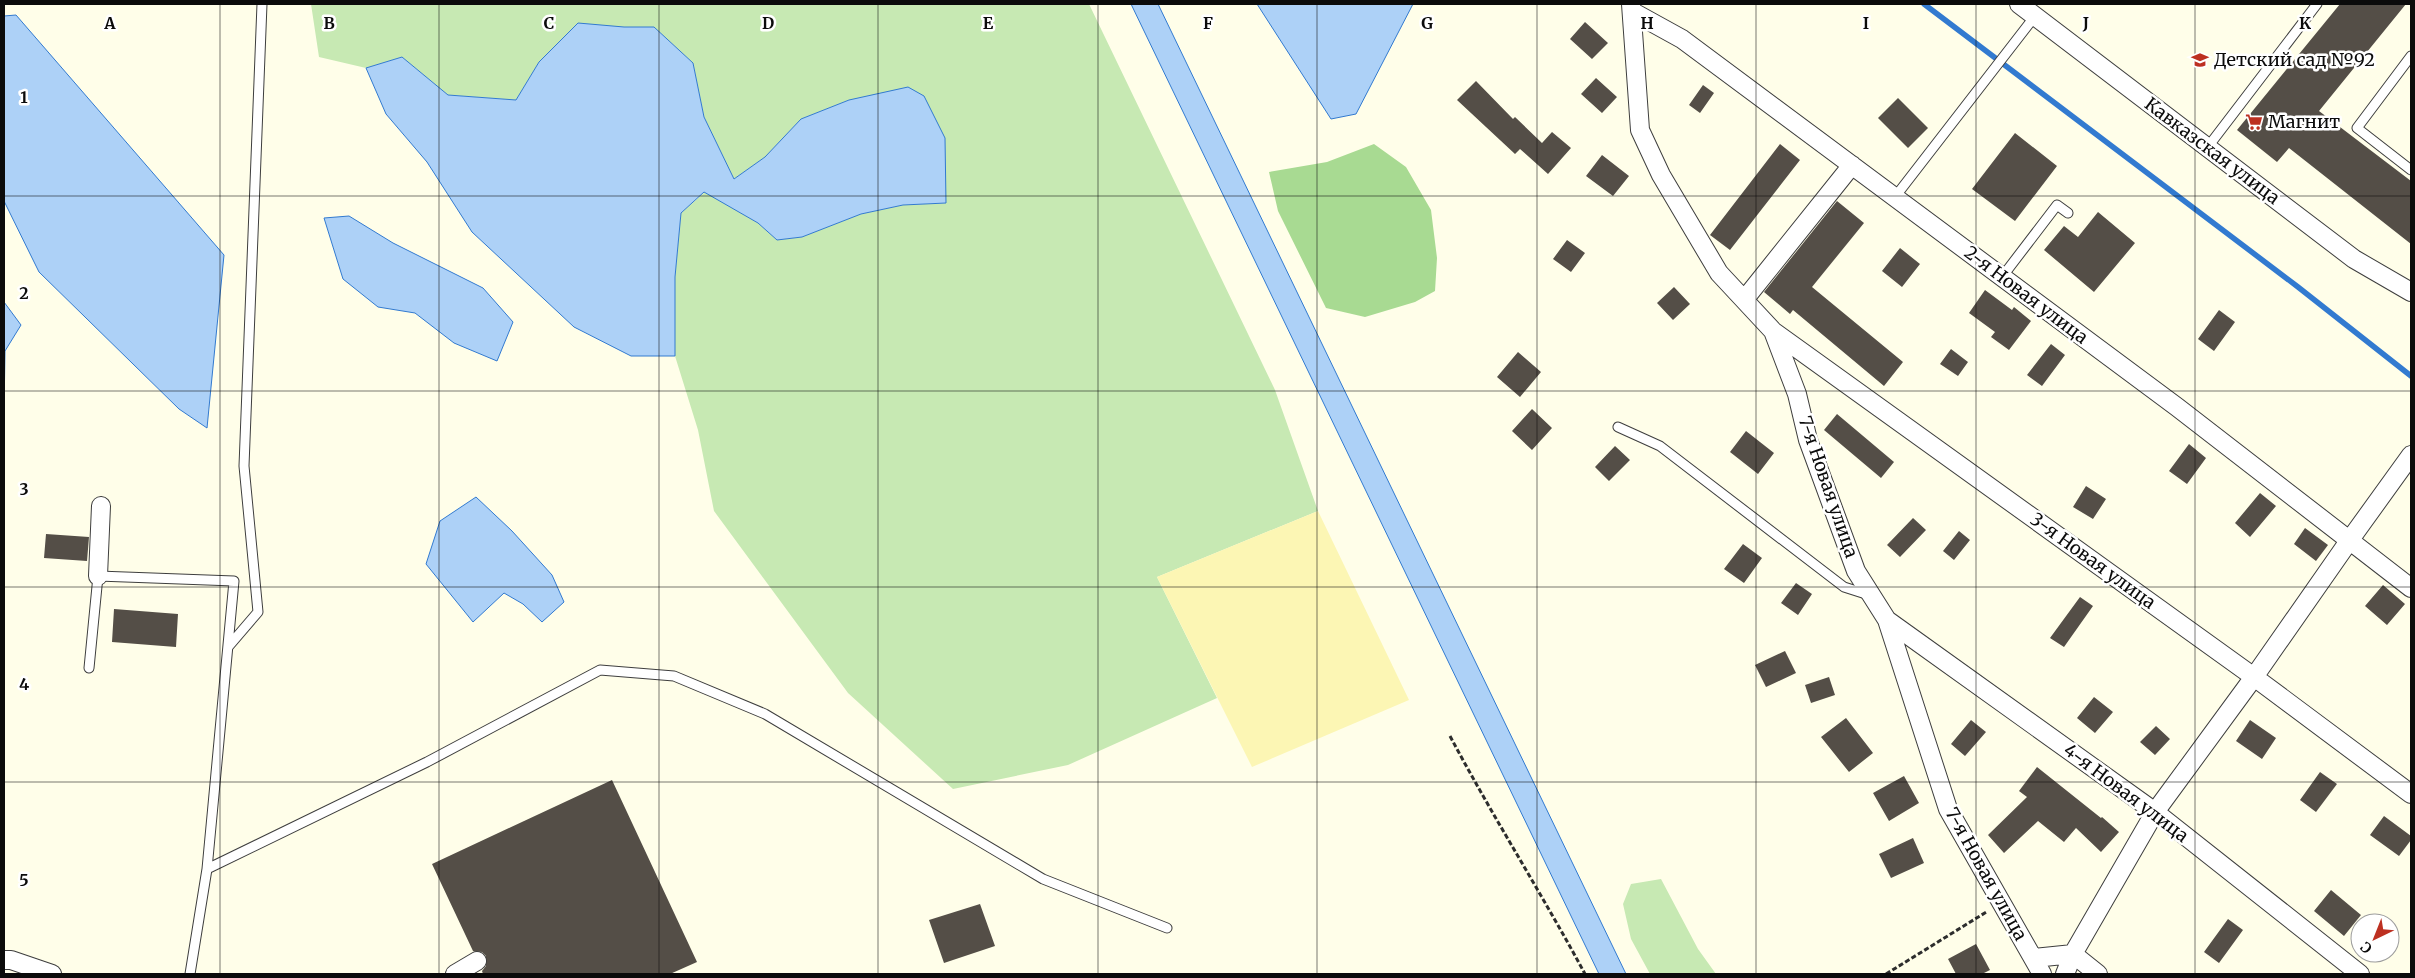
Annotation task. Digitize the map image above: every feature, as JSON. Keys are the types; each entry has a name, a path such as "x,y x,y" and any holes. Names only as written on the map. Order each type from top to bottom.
{"street":[{"name":"Кавказская улица","path":"2018,4 2354,259 2411,292"},
{"name":"2-я Новая улица","path":"1632,8 1682,39 1895,197 2176,407 2411,588"},
{"name":"7-я Новая улица","path":"1632,8 1640,130 1662,175 1719,273 1773,331 1798,394 1808,440 1856,571 1887,620 1948,809 2042,974"},
{"path":"1744,300 1852,166"},
{"name":"3-я Новая улица","path":"1773,331 2254,677 2411,794"},
{"path":"2065,974 2073,954 2154,812 2254,677 2411,455"},
{"path":"98,576 101,506"},
{"name":"4-я Новая улица","path":"1887,620 2154,812 2360,974"},
{"path":"2034,958 2073,954 2098,974"},
{"path":"4,960 12,960 52,974"},
{"path":"455,974 477,961"}],"lane":[{"path":"228,647 258,612 244,466 262,4"},
{"path":"2208,148 2317,4"},
{"path":"1895,197 2035,16"},
{"path":"2411,56 2357,128 2411,170"},
{"path":"2002,277 2056,206 2068,213"},
{"path":"1618,427 1660,446 1844,587 1872,596"},
{"path":"89,668 98,576 234,581 207,869 190,974"},
{"path":"207,869 427,762 600,670 674,676 766,714 1043,879 1167,928"}],"path":[{"path":"1450,736 1475,784 1546,901 1585,974"},
{"path":"1886,974 2002,902"}],"green space":[{"path":"311,4 1089,4 1275,390 1318,511 1157,577 1217,698 1068,765 953,789 848,693 714,511 698,430 675,356 675,277 681,213 705,192 758,223 777,240 802,237 861,214 903,205 946,203 849,100 801,119 765,157 734,179 704,117 693,63 654,27 624,27 539,62 516,100 448,95 402,57 366,68 319,57"},
{"path":"1374,144 1406,167 1431,210 1437,258 1435,291 1415,302 1365,317 1326,308 1278,211 1269,172 1327,162"},
{"path":"1661,879 1698,949 1716,974 1650,974 1631,939 1623,904 1631,884"}],"sand":[{"path":"1318,511 1409,700 1252,767 1157,577"}],"water":[{"path":"1131,4 1158,4 1626,974 1599,974"},
{"path":"1257,4 1413,4 1356,114 1331,119"},
{"path":"16,15 224,255 207,428 179,409 39,272 4,201 4,16"},
{"path":"578,23 624,27 654,27 693,63 704,117 734,179 765,157 801,119 849,100 908,87 924,96 945,138 946,203 903,205 861,214 802,237 777,240 758,223 704,192 681,213 675,277 675,356 631,356 574,327 472,232 427,162 386,114 366,68 402,57 448,95 516,100 539,62"},
{"path":"349,216 393,243 483,288 513,322 497,361 454,343 415,313 378,307 343,279 324,218"},
{"path":"4,302 21,325 5,351 4,412"},
{"path":"476,497 512,531 552,575 564,602 542,622 523,604 504,593 473,622 426,564 440,521"}],"building":[{"path":"2340,4 2406,4 2319,111 2411,181 2411,244 2289,148 2277,162 2237,130"},
{"path":"1585,22 1608,43 1592,59 1570,39"},
{"path":"1596,78 1617,97 1602,113 1581,94"},
{"path":"1476,81 1513,119 1515,117 1542,143 1552,132 1571,148 1548,174 1520,149 1515,154 1457,100"},
{"path":"1703,85 1714,93 1700,113 1689,105"},
{"path":"1898,98 1928,128 1908,148 1878,118"},
{"path":"2015,133 2057,166 2015,221 1972,189"},
{"path":"1780,144 1800,160 1730,250 1710,235"},
{"path":"1602,155 1629,176 1613,196 1586,176"},
{"path":"1837,201 1864,223 1812,287 1903,362 1884,386 1793,310 1790,314 1764,292"},
{"path":"2098,212 2135,243 2094,292 2044,250 2064,226 2078,237"},
{"path":"1567,240 1585,253 1571,272 1553,259"},
{"path":"1900,248 1920,264 1902,287 1882,271"},
{"path":"1674,287 1690,304 1673,320 1657,303"},
{"path":"1985,290 2012,310 2014,307 2031,321 2009,350 1991,337 1995,332 1969,313"},
{"path":"2219,310 2235,322 2214,351 2198,339"},
{"path":"2051,344 2065,355 2042,386 2027,375"},
{"path":"1951,349 1968,362 1958,376 1940,364"},
{"path":"1518,352 1541,372 1520,397 1497,377"},
{"path":"1532,409 1552,428 1532,450 1512,431"},
{"path":"1837,414 1894,462 1881,478 1824,430"},
{"path":"1746,431 1774,453 1758,474 1730,452"},
{"path":"2189,444 2206,458 2187,484 2169,471"},
{"path":"1615,446 1630,460 1609,481 1595,467"},
{"path":"2086,486 2106,499 2093,519 2073,507"},
{"path":"2260,493 2276,506 2250,537 2235,523"},
{"path":"1913,518 1926,530 1900,557 1887,545"},
{"path":"2305,528 2328,545 2316,561 2294,544"},
{"path":"1959,531 1970,540 1954,560 1943,551"},
{"path":"46,534 89,537 87,561 44,558"},
{"path":"1743,544 1762,558 1744,583 1724,569"},
{"path":"1796,583 1812,594 1798,615 1781,603"},
{"path":"2383,585 2405,604 2387,625 2365,606"},
{"path":"2080,597 2093,606 2064,647 2050,638"},
{"path":"114,609 178,614 176,647 112,642"},
{"path":"1785,651 1796,673 1766,687 1755,665"},
{"path":"1829,677 1835,695 1811,703 1805,685"},
{"path":"2094,697 2113,712 2095,733 2077,718"},
{"path":"1846,718 1873,753 1849,772 1821,737"},
{"path":"1971,720 1986,732 1965,756 1951,744"},
{"path":"2250,720 2276,738 2262,759 2236,741"},
{"path":"2156,726 2170,739 2155,755 2140,742"},
{"path":"2037,767 2119,832 2101,852 2076,828 2064,842 2038,821 2004,853 1988,835 2027,797 2019,791"},
{"path":"2320,772 2337,784 2316,812 2300,800"},
{"path":"1904,776 1919,803 1889,821 1873,793"},
{"path":"612,780 697,962 670,974 483,974 482,971 486,966 486,956 482,952 473,951 432,864"},
{"path":"2384,816 2411,836 2411,840 2399,856 2370,835"},
{"path":"1913,838 1924,863 1891,878 1879,854"},
{"path":"2331,890 2359,913 2350,913 2350,929 2344,936 2314,911"},
{"path":"980,904 995,946 944,963 929,920"},
{"path":"2228,919 2243,930 2219,963 2204,952"},
{"path":"1976,944 1990,970 1982,974 1956,974 1948,959"}],"waterway":[{"path":"1924,4 2298,287 2411,376"}],"place":[{"name":"Детский сад №92","path":"2200,60"},
{"name":"Магнит","path":"2254,122"}]}
